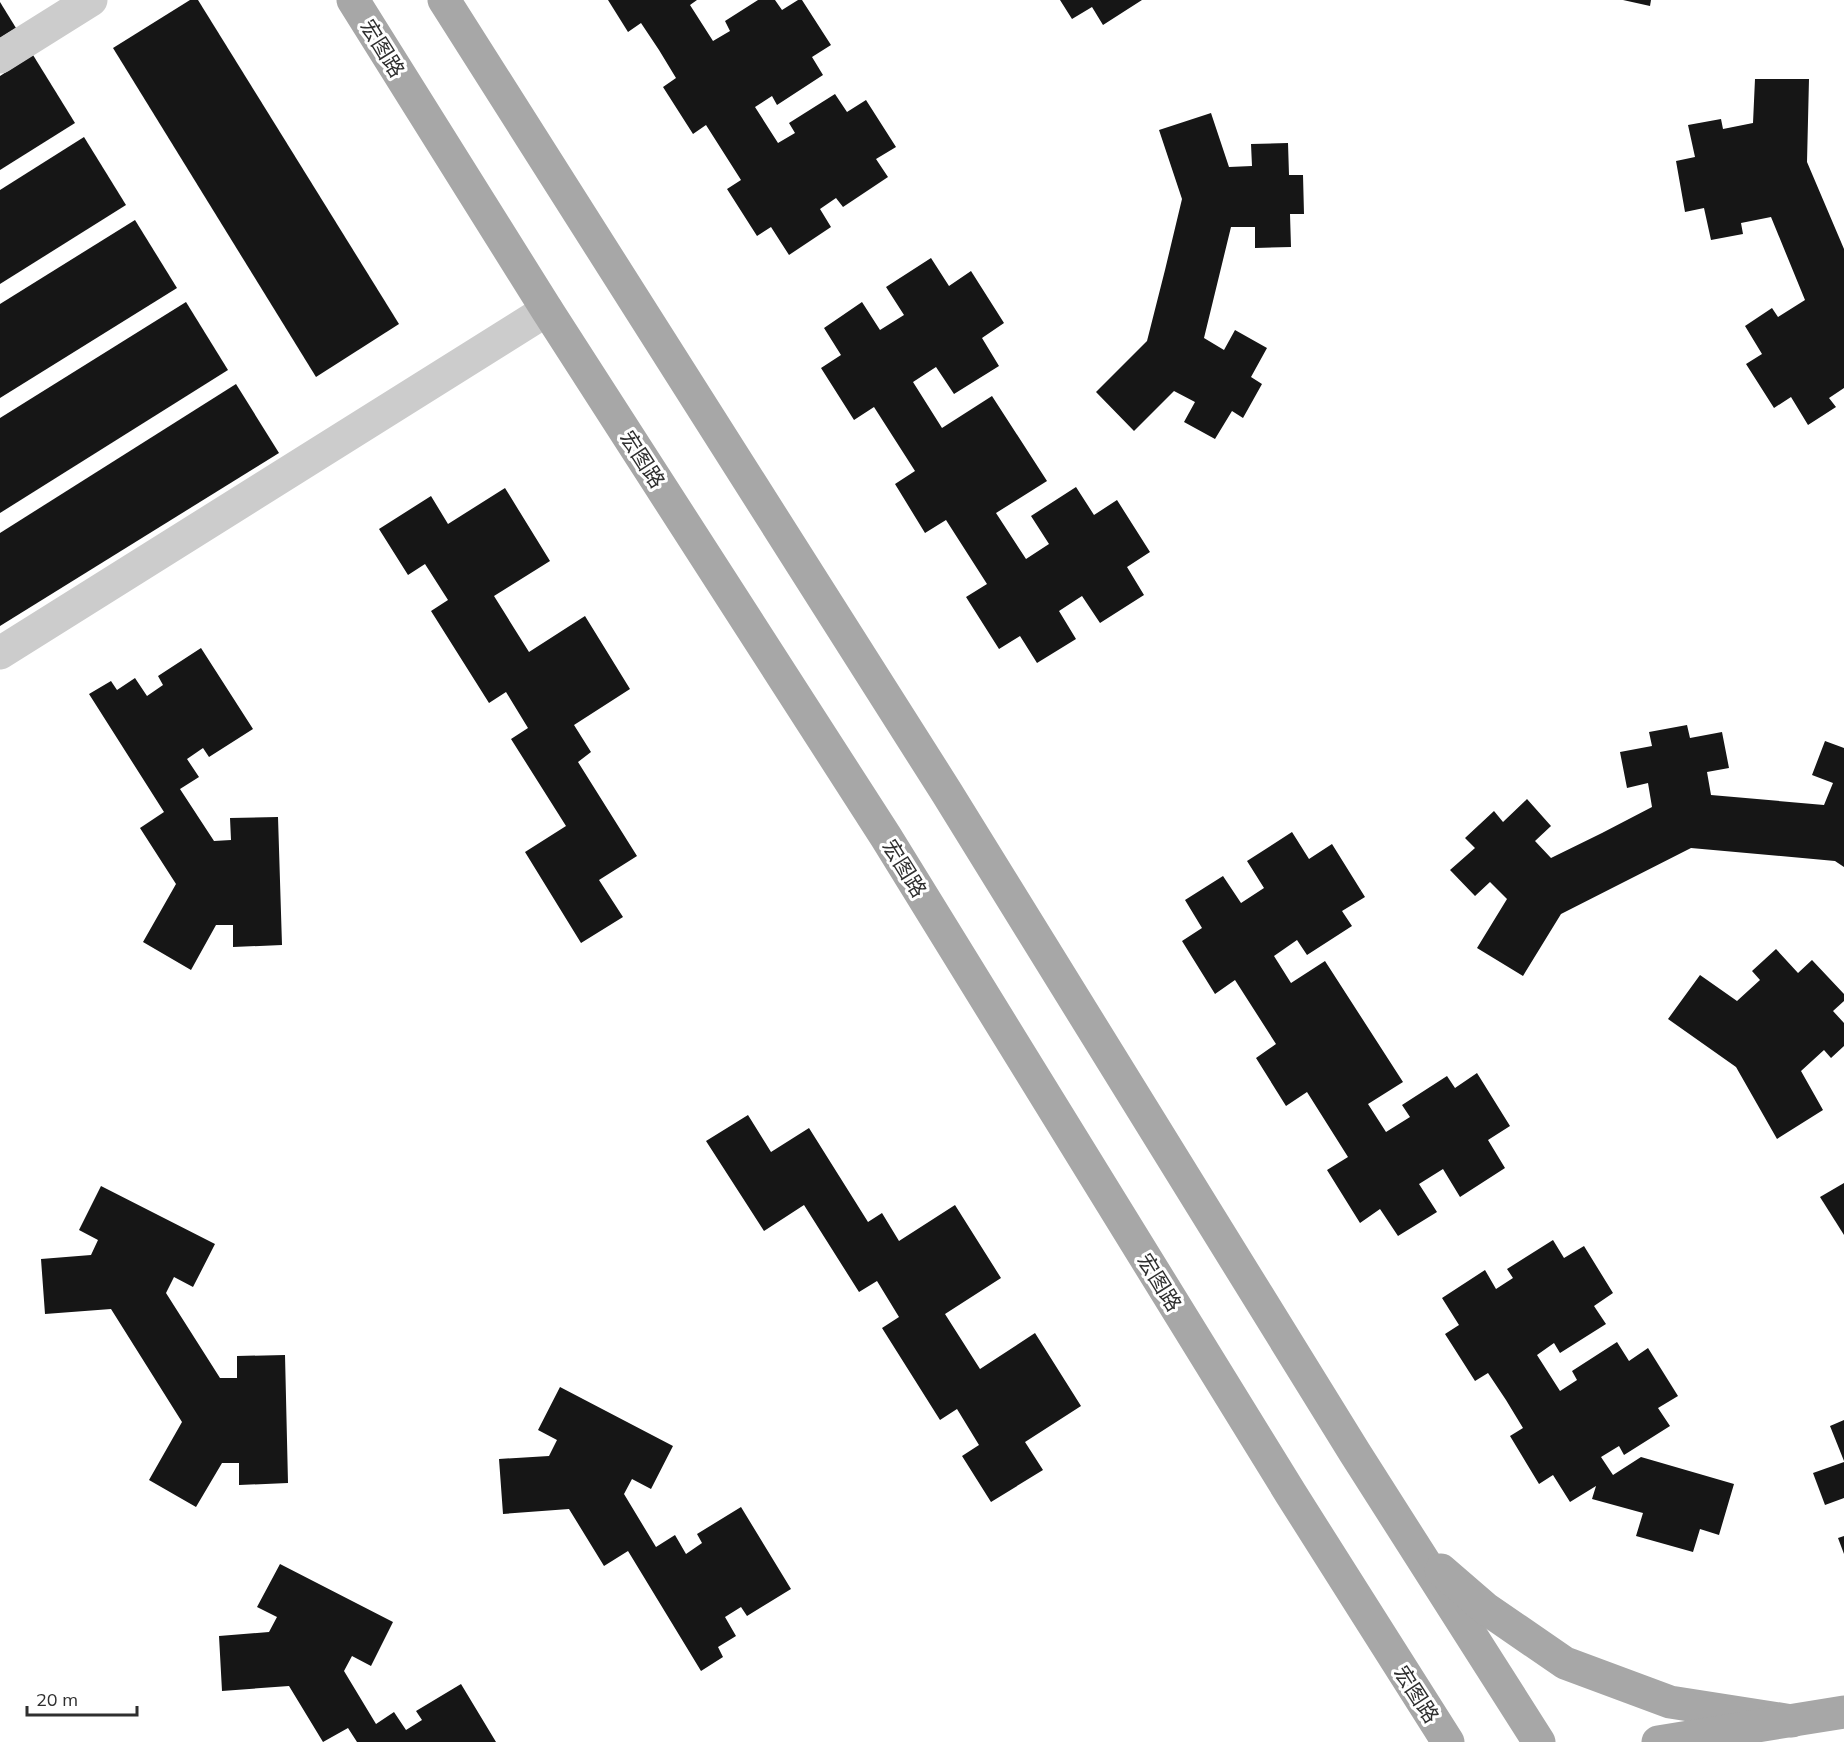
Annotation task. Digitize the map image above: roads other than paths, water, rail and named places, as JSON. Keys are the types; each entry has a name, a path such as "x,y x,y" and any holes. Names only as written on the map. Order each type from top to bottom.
{"main road":[{"name":"宏图路","path":"353,0 547,310 886,837 1291,1494 1448,1742"},
{"path":"444,0 940,783 1415,1548 1539,1742"},
{"path":"1415,1548 1485,1608 1565,1663 1670,1702 1792,1721"},
{"path":"1658,1742 1844,1712"}],"street":[{"path":"0,57 90,0"},
{"path":"0,653 547,310"}]}
